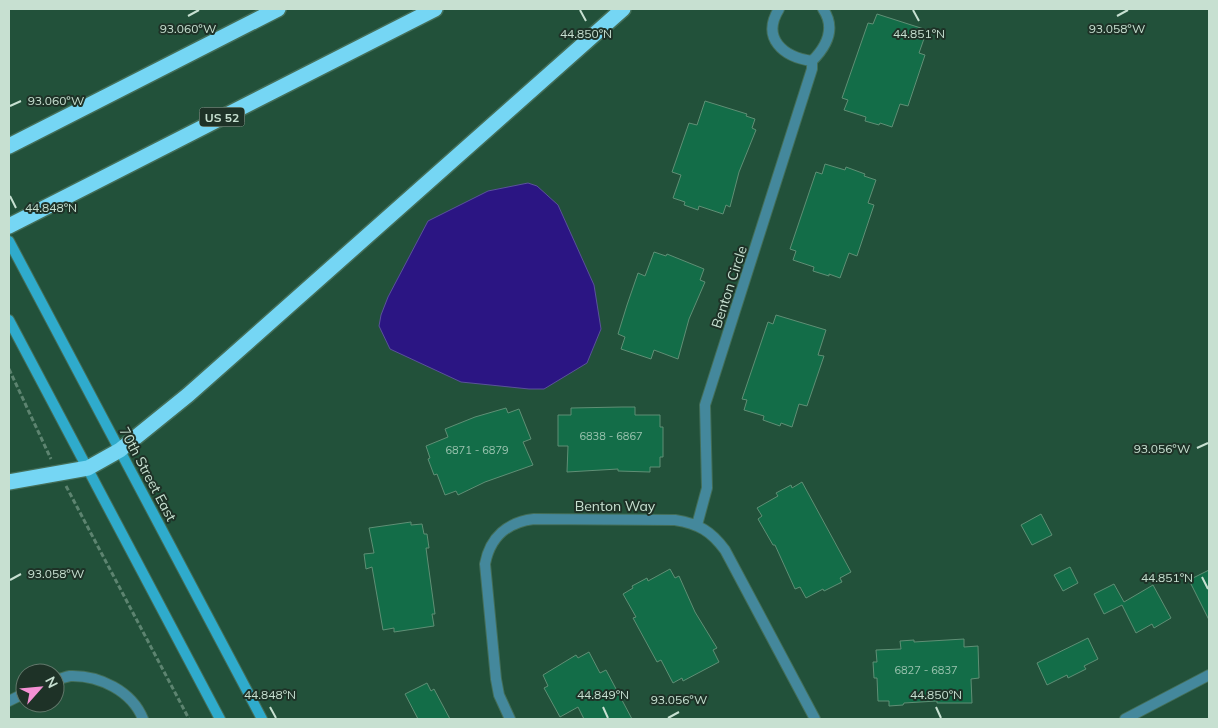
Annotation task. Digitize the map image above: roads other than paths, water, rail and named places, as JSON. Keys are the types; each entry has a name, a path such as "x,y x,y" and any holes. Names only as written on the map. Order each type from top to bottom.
{"highway":[{"path":"9,146 278,9"},
{"name":"US 52","path":"9,226 435,9"},
{"path":"9,482 88,468 120,450 188,395 623,9"}],"main road":[{"name":"70th Street East","path":"9,242 262,719"},
{"path":"9,320 220,719"}],"street":[{"path":"779,9 774,16 772,26 777,44 783,51 801,60 812,61"},
{"name":"Benton Circle","path":"698,525 707,488 705,405 810,78 812,61 820,53 830,35 828,15 823,9"},
{"name":"Benton Way","path":"510,719 499,695 496,680 485,573 487,553 498,535 515,523 534,519 675,520 698,525 716,538 725,550 815,719"},
{"path":"1125,719 1209,676"},
{"path":"65,677 99,680 124,693 143,719"}]}
